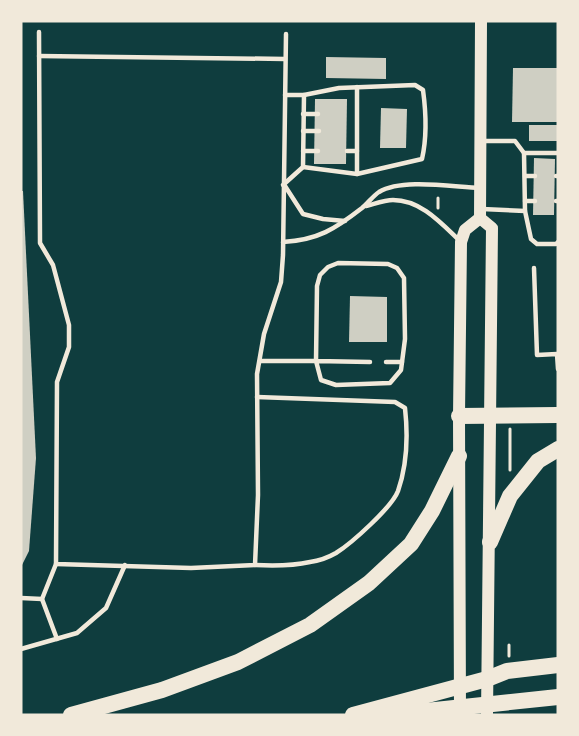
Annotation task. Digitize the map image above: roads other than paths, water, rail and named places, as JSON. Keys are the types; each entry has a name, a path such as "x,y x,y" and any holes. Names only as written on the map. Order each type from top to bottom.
{"highway":[{"path":"459,416 558,415"},
{"path":"490,542 510,496 538,460 558,449"},
{"path":"71,715 162,690 238,662 310,625 369,583 411,544 432,511 459,456"},
{"path":"352,715 487,679 507,671 558,665"},
{"path":"388,715 558,697"}],"main road":[{"path":"481,21 480,213 492,228 487,715"},
{"path":"460,715 461,242 465,230 480,213"}],"lane":[{"path":"39,32 40,243 52,265 69,325 69,346 57,382 56,564 42,599 57,639"},
{"path":"255,565 258,495 257,374 264,334 281,282 286,34"},
{"path":"39,56 285,58"},
{"path":"285,95 304,95 357,87 415,85 423,90 425,146 422,159 357,174 303,167"},
{"path":"357,87 357,174"},
{"path":"283,185 303,167 304,95"},
{"path":"303,114 318,114"},
{"path":"348,114 357,114"},
{"path":"303,131 319,131"},
{"path":"349,132 357,132"},
{"path":"480,141 515,141 524,153 525,211 531,239 537,244 556,244 558,242"},
{"path":"303,151 318,152"},
{"path":"347,152 357,151"},
{"path":"524,153 558,153"},
{"path":"525,176 535,176"},
{"path":"283,185 303,214 345,221"},
{"path":"283,242 318,237 345,221 380,192 396,186 433,185 480,188"},
{"path":"363,207 392,200 412,203 428,212 461,242"},
{"path":"525,201 535,201"},
{"path":"480,213 525,211"},
{"path":"338,264 388,264 397,268 404,278 405,339 401,370 390,383 336,385 321,380 316,361 317,286 320,275 328,267 338,264"},
{"path":"534,268 537,355 557,354 558,369"},
{"path":"260,361 370,362"},
{"path":"386,362 402,362"},
{"path":"56,564 191,568 278,566 312,562 336,553 371,525 398,492 407,448 408,428 405,408 395,402 257,397"},
{"path":"21,649 77,633 106,608 125,566"},
{"path":"21,598 42,599"}]}
